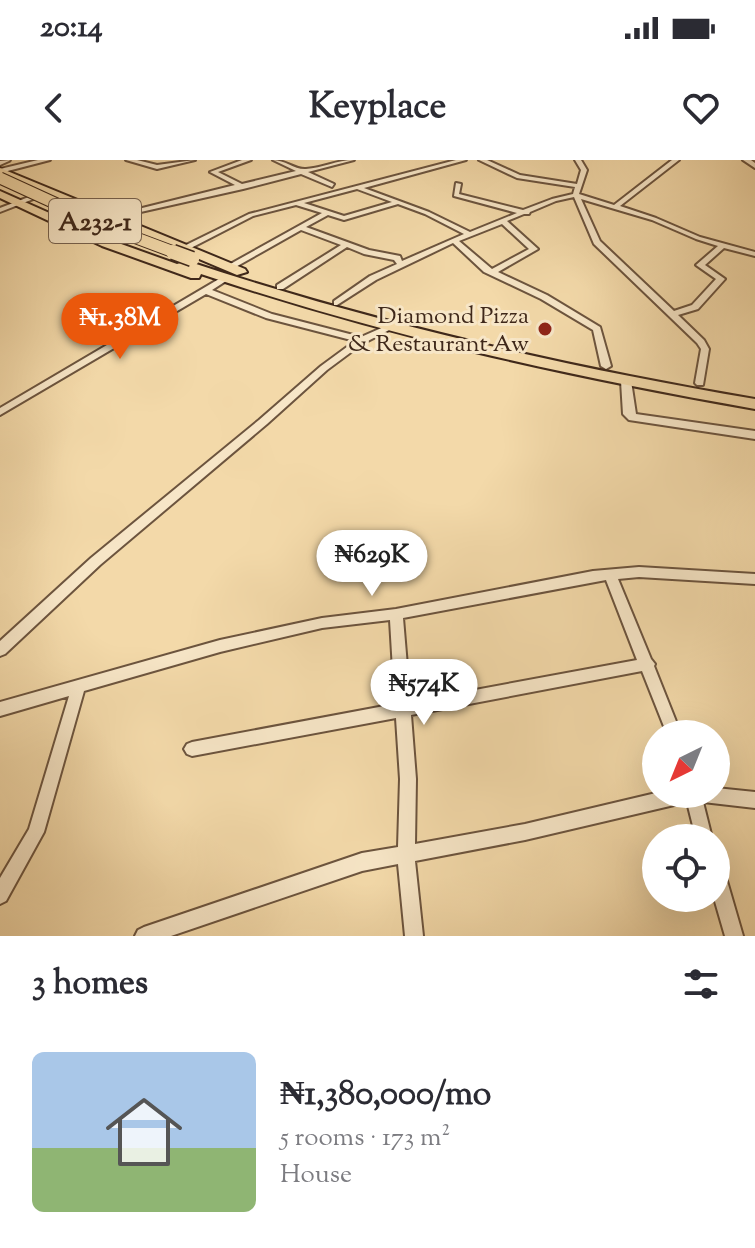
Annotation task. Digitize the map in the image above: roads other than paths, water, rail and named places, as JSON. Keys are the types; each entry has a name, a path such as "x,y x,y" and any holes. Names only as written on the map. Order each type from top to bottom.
{"highway":[{"path":"1,170 186,257 229,267 254,284"},
{"name":"A232-1","path":"1,170 107,227 254,284 359,320 626,381 755,404"},
{"name":"A232-1","path":"0,186 86,226 186,257"},
{"path":"6,202 177,270 222,281 254,284"},
{"name":"A232-1","path":"254,284 280,287 606,366 755,392"}],"street":[{"path":"1,170 7,160"},
{"path":"1,170 47,160"},
{"path":"129,160 157,167 192,160"},
{"path":"244,188 213,172 248,160"},
{"path":"276,160 332,185"},
{"path":"308,173 351,160"},
{"path":"111,220 359,160"},
{"path":"186,257 251,215 463,160"},
{"path":"482,160 519,177 578,191 722,246 755,254"},
{"path":"577,160 584,170 578,191 597,242 705,349 700,383"},
{"path":"616,206 676,160"},
{"path":"746,160 755,166"},
{"path":"458,184 456,195 527,213"},
{"path":"357,187 399,202 471,235"},
{"path":"337,303 373,278 578,191"},
{"path":"6,202 47,192"},
{"path":"296,203 344,218 399,202"},
{"path":"111,220 130,214"},
{"path":"229,267 325,214"},
{"path":"493,272 534,249 504,222"},
{"path":"299,227 346,245 397,258 401,265"},
{"path":"455,241 493,272 544,297 597,329 606,366"},
{"path":"280,287 346,245"},
{"path":"671,315 695,307 721,279 700,265 722,246"},
{"path":"0,412 222,281"},
{"path":"207,291 269,316 363,339"},
{"path":"359,320 365,327 363,339"},
{"path":"0,650 150,516 363,339 389,328"},
{"path":"626,381 629,414 633,417 755,435"},
{"path":"0,709 220,646 322,623 396,614 639,572 755,579"},
{"path":"610,575 669,720"},
{"path":"396,614 408,779 406,857 414,936"},
{"path":"192,749 648,664"},
{"path":"0,895 36,832 64,746 79,685"},
{"path":"730,797 755,800"},
{"path":"144,936 362,862 406,857 642,805"},
{"path":"727,912 734,936"}],"place":[{"name":"Diamond Pizza & Restaurant Aw","path":"545,329"}]}
